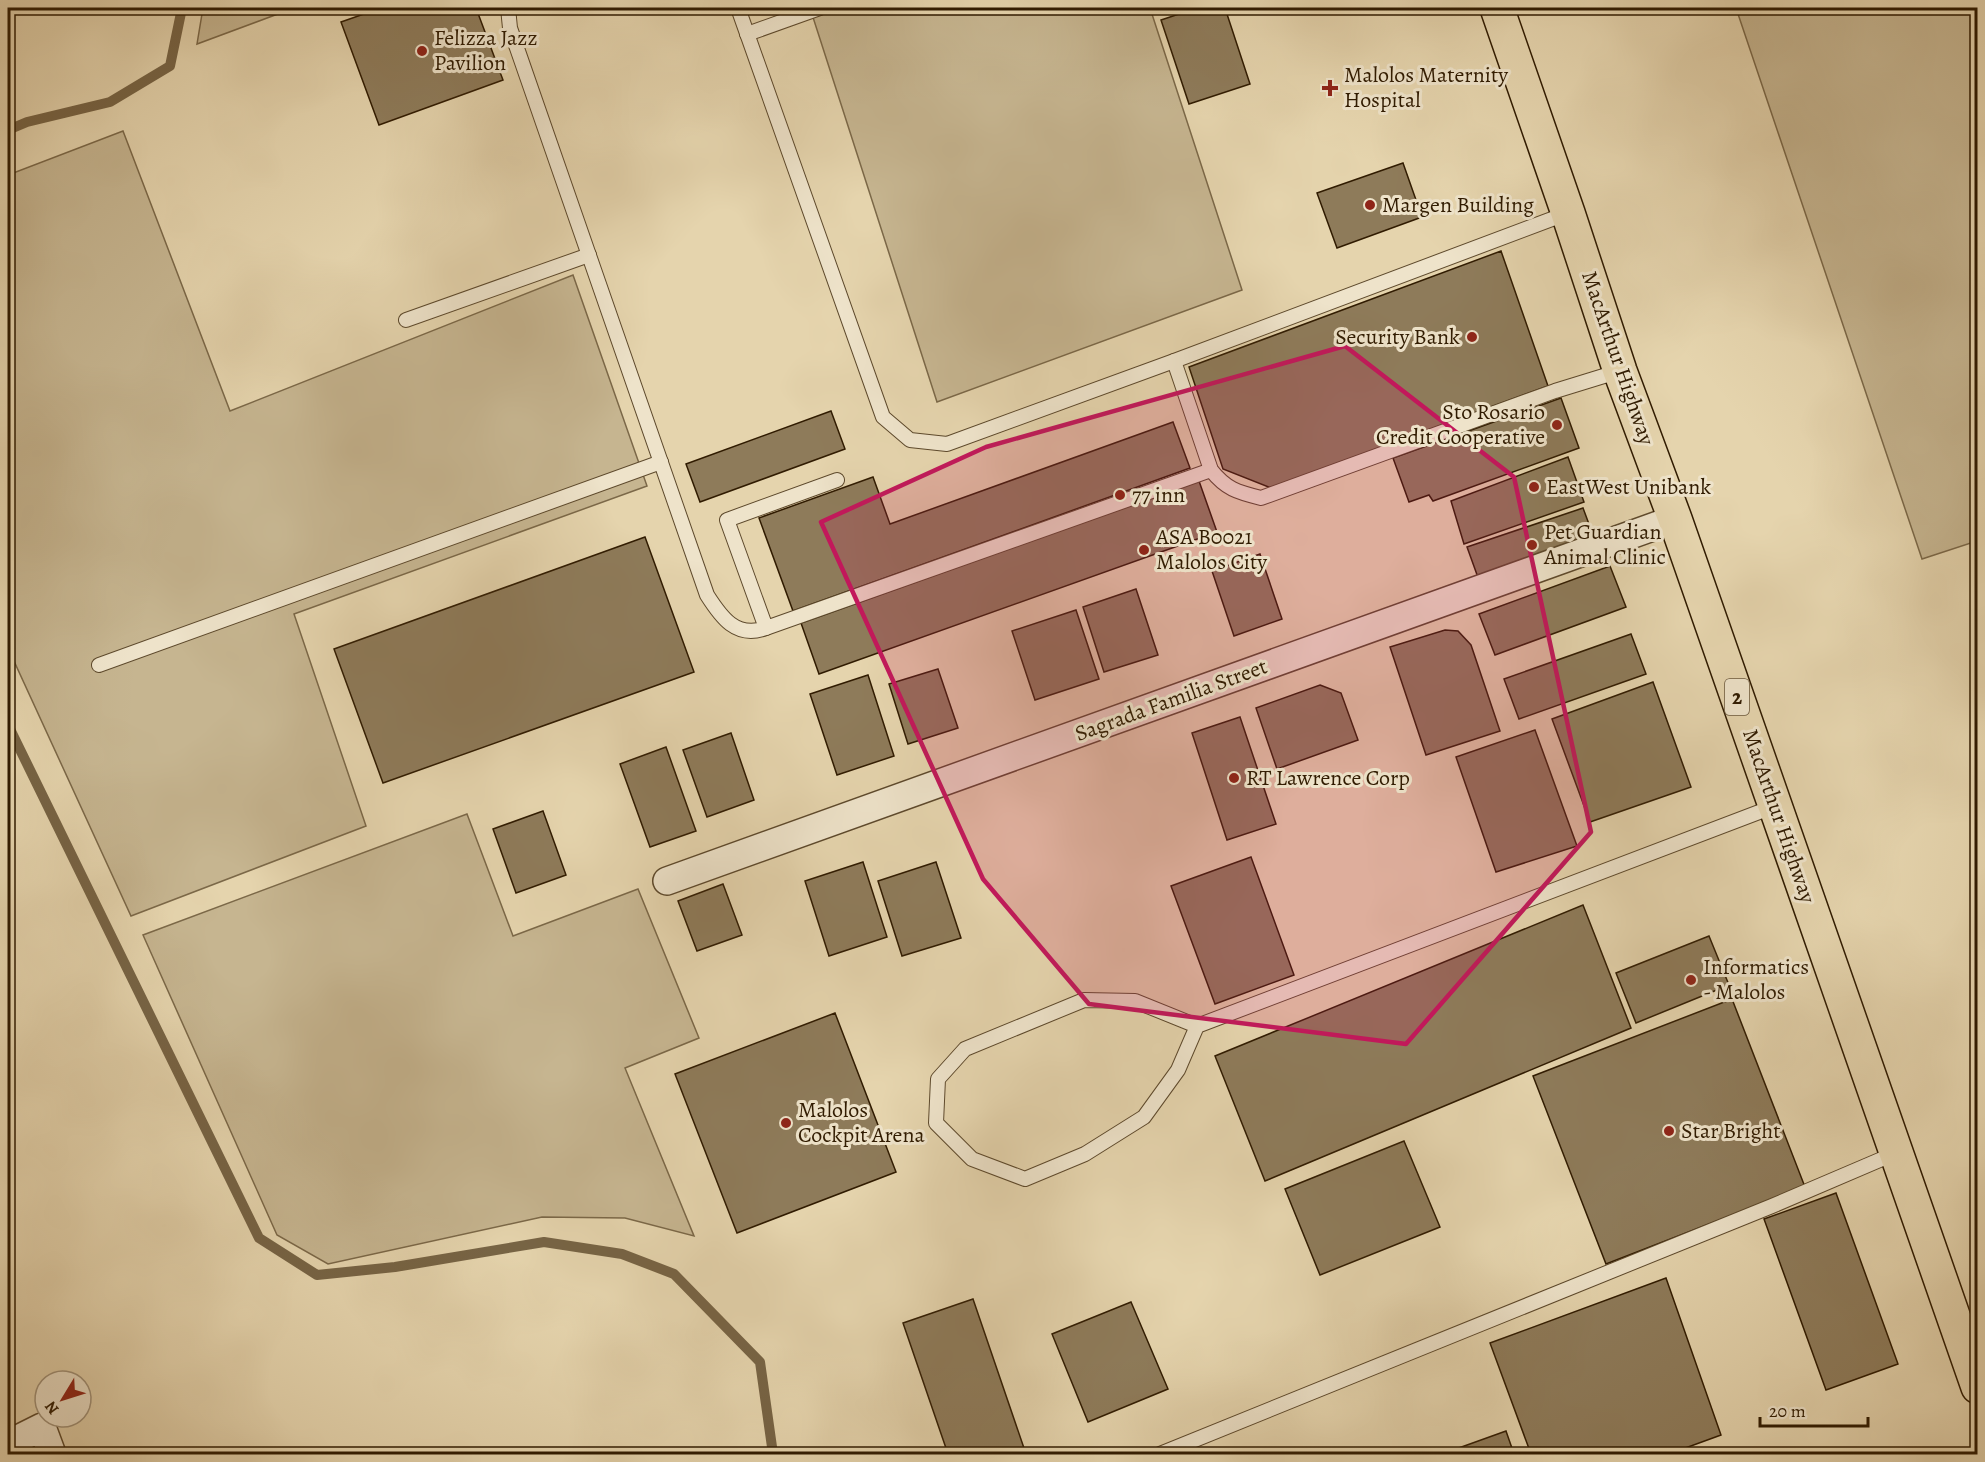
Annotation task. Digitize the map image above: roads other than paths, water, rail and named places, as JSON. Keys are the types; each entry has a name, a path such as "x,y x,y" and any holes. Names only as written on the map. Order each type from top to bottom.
{"highway":[{"name":"MacArthur Highway","path":"1497,8 1569,213 1620,371 1675,519 1977,1387"}],"street":[{"name":"Sagrada Familia Street","path":"667,881 1675,519"},
{"path":"8,1444 42,1427 52,1455"}],"lane":[{"path":"508,8 510,28 707,595 722,619 741,630 755,632 1211,470"},
{"path":"738,8 883,417 910,440 947,444 1569,213"},
{"path":"747,34 820,8"},
{"path":"406,320 589,255"},
{"path":"1174,361 1211,470 1221,483 1235,491 1261,498 1555,391 1620,371"},
{"path":"99,665 661,462"},
{"path":"766,628 727,520 837,480"},
{"path":"1197,1026 1178,1070 1144,1117 1085,1154 1025,1179 972,1158 936,1123 938,1079 965,1049 1084,1000 1135,1001 1197,1026 1775,806"},
{"path":"1160,1455 1772,1206 1896,1153"}],"waterway":[{"path":"8,130 27,122 110,102 170,66 182,8"},
{"path":"8,725 259,1238 317,1275 395,1267 544,1242 622,1254 674,1274 760,1362 773,1454"}],"place":[{"name":"Felizza Jazz Pavilion","path":"422,51"},
{"name":"Malolos Maternity Hospital","path":"1330,88"},
{"name":"Margen Building","path":"1370,205"},
{"name":"Security Bank","path":"1472,337"},
{"name":"Sto Rosario Credit Cooperative","path":"1557,425"},
{"name":"EastWest Unibank","path":"1534,487"},
{"name":"77 inn","path":"1120,495"},
{"name":"Pet Guardian Animal Clinic","path":"1532,545"},
{"name":"ASA B0021 Malolos City","path":"1144,550"},
{"name":"RT Lawrence Corp","path":"1234,778"},
{"name":"Informatics - Malolos","path":"1691,980"},
{"name":"Malolos Cockpit Arena","path":"786,1123"},
{"name":"Star Bright","path":"1669,1131"}]}
